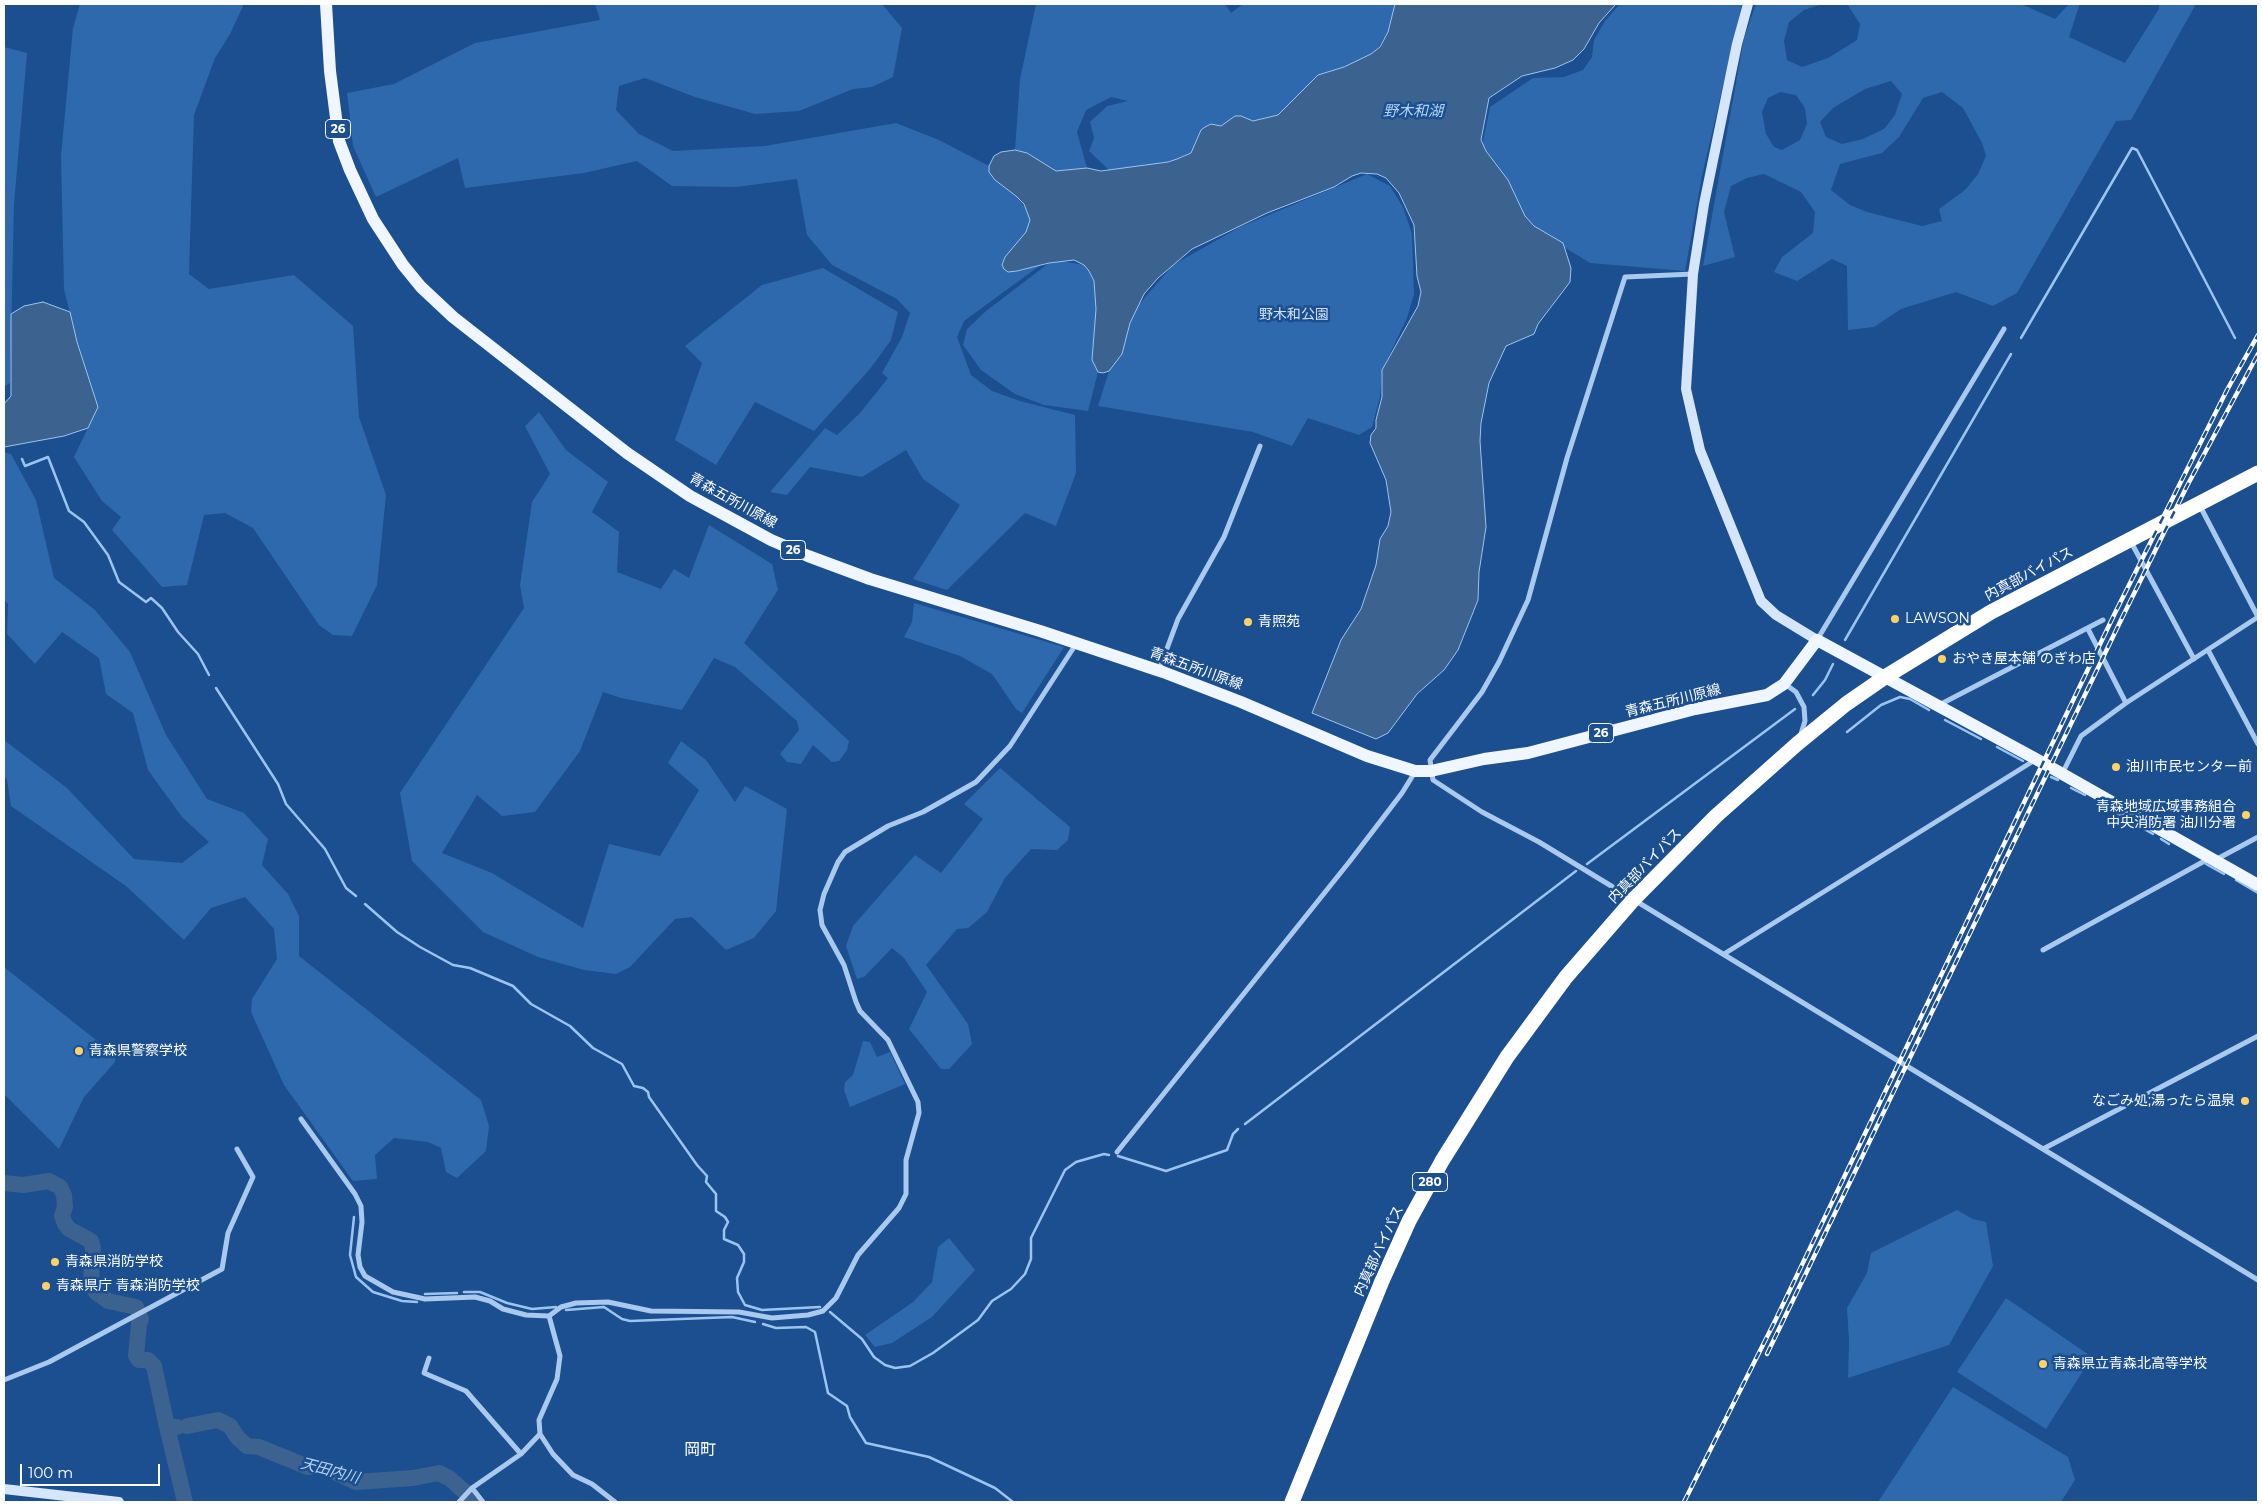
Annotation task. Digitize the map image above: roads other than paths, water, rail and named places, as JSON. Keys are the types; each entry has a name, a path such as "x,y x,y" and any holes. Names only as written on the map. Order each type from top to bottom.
{"highway":[{"name":"内真部バイパス","path":"1292,1502 1382,1281 1410,1221 1442,1161 1507,1057 1566,977 1633,900 1716,816 1797,744 1846,704 1885,677 1991,612 2198,504 2257,476"}],"main road":[{"name":"青森五所川原線","path":"326,4 330,71 339,141 373,220 402,265 453,317 627,453 690,496 742,525 808,556 861,576 1158,671 1241,702 1367,756 1415,771 1431,771 1484,758 1528,753 1695,709 1766,695 1784,684 1817,640"},
{"path":"1817,640 2036,759 2258,885"}],"street":[{"path":"1748,4 1737,44 1708,186 1693,274 1686,389 1700,450 1761,601 1776,615 1817,640 2004,329"},
{"path":"1693,274 1625,277 1567,458 1528,600 1499,662 1482,692 1430,760 1433,780 1482,812 1538,842 1724,954 2258,1280"},
{"path":"1158,671 1178,619 1224,537 1260,446"},
{"path":"2062,774 2081,736 2126,703 2258,617 2198,504"},
{"path":"2130,540 2194,659"},
{"path":"1939,706 2103,620"},
{"path":"2088,629 2126,703"},
{"path":"301,1119 355,1194 360,1206 362,1222 358,1255 360,1267 365,1276 393,1292 425,1299 475,1297 490,1301 504,1309 526,1315 550,1316 561,1307 576,1303 608,1302 651,1311 739,1312 772,1318 808,1315 823,1311 836,1298 858,1255 899,1208 906,1194 906,1160 920,1112 918,1102 888,1040 860,1011 844,965 822,925 820,910 824,894 844,852 888,826 923,812 976,782 1010,746 1076,644"},
{"path":"2208,650 2256,733 2258,744"},
{"path":"1784,684 1796,692 1804,707 1805,721 1797,744"},
{"path":"1724,954 2036,759"},
{"path":"1117,1152 1350,862 1402,793 1415,771"},
{"path":"2043,950 2258,837"},
{"path":"2043,1149 2258,1036"},
{"path":"4,1380 49,1362 222,1269 228,1233 253,1177 236,1149"},
{"path":"550,1316 560,1356 557,1379 539,1420 540,1434 553,1454 572,1475 592,1484 615,1502"},
{"path":"429,1358 424,1373 466,1391 521,1454"},
{"path":"461,1500 471,1490 521,1454 540,1434"},
{"path":"5,1488 119,1502"},
{"path":"471,1490 483,1502"}],"water":[{"name":"野木和湖","path":"1395,4 1616,4 1599,23 1584,49 1573,60 1555,68 1522,76 1489,98 1481,140 1486,151 1508,180 1525,216 1534,226 1563,243 1571,268 1570,282 1538,324 1534,334 1506,346 1489,383 1481,423 1480,441 1486,527 1479,572 1478,600 1458,650 1444,670 1417,694 1388,733 1376,739 1312,713 1341,640 1361,609 1376,565 1380,539 1388,526 1391,512 1386,480 1370,443 1371,435 1376,428 1376,420 1382,397 1382,370 1418,306 1421,292 1417,276 1414,225 1399,193 1386,178 1377,174 1361,173 1334,187 1267,213 1192,249 1158,278 1144,294 1130,323 1122,354 1109,371 1103,373 1098,372 1092,360 1096,309 1094,281 1089,271 1084,265 1074,260 1049,263 1017,271 1008,272 1004,269 1002,265 1005,257 1026,232 1030,220 1024,204 995,180 989,172 989,166 994,156 1001,152 1015,150 1027,153 1056,171 1087,168 1101,171 1168,162 1177,159 1191,153 1201,130 1205,127 1211,124 1221,126 1235,116 1241,116 1253,121 1278,115 1318,75 1344,67 1371,54 1380,47 1388,32"},
{"path":"43,302 70,312 77,342 98,407 88,428 64,436 4,447 4,404 11,396 11,314 24,306"}],"waterway":[{"path":"2021,338 2132,148 2137,150 2235,338"},
{"path":"1845,640 2011,354"},
{"path":"22,459 25,466 48,457 69,511 84,522 108,555 119,582 146,602 151,598 162,608 178,632 198,654 209,675"},
{"path":"1813,695 1825,680 1833,664"},
{"path":"216,688 278,784 286,804 325,849 346,888 356,896"},
{"path":"1847,732 1881,705 1900,697 1910,699 1929,710"},
{"path":"1587,864 1795,709"},
{"path":"1945,720 1981,739"},
{"path":"1997,747 2023,761"},
{"path":"2051,777 2058,780"},
{"path":"2071,788 2085,795"},
{"path":"2104,805 2127,819"},
{"path":"2135,824 2153,834"},
{"path":"2161,839 2169,844"},
{"path":"2206,864 2224,874"},
{"path":"1245,1124 1576,871"},
{"path":"2236,880 2258,893"},
{"path":"365,904 397,932 420,947 453,965 470,968 513,986 531,1004 570,1026 593,1048 622,1064 634,1086 643,1088 648,1092 649,1097 697,1165 707,1176 706,1182 716,1194 716,1211 725,1217 728,1222 724,1230 724,1239 738,1245 744,1254 744,1262 737,1278 738,1292 745,1305 762,1310 820,1307"},
{"path":"1118,1156 1166,1171 1227,1150 1233,1134 1238,1129"},
{"path":"830,1312 862,1339 874,1357 885,1365 895,1368 910,1366 933,1353 978,1320 992,1301 1011,1289 1025,1274 1031,1259 1031,1238 1065,1170 1076,1162 1104,1154 1109,1155"},
{"name":"天田内川","path":"4,1183 23,1185 49,1181 60,1187 64,1195 65,1207 62,1216 65,1224 69,1229 91,1241 93,1248 91,1283 96,1292 108,1301 136,1307 141,1319 136,1356 139,1360 148,1360 154,1366 167,1427 177,1427"},
{"path":"354,1217 350,1255 356,1277 373,1292 402,1301 417,1302"},
{"path":"464,1292 480,1292 507,1303 532,1309 556,1307"},
{"path":"425,1294 457,1293"},
{"path":"566,1310 604,1307 622,1319 630,1321 732,1317 755,1322"},
{"path":"763,1324 776,1328 806,1327 815,1332 828,1393 847,1406 850,1417 866,1443 929,1457 995,1488 1013,1502"},
{"name":"天田内川","path":"187,1426 218,1420 230,1426 238,1438 247,1446 259,1447 308,1467 324,1467 356,1482 413,1478 439,1473 449,1478 476,1502"},
{"name":"天田内川","path":"167,1427 185,1502"}],"railway":[{"path":"1684,1502 1775,1321 2115,613 2227,390 2258,335"},
{"path":"1767,1354 2122,618 2187,486 2258,354"}],"place":[{"name":"LAWSON","path":"1895,619"},
{"name":"青照苑","path":"1248,622"},
{"name":"おやき屋本舗 のぎわ店","path":"1942,659"},
{"name":"油川市民センター前","path":"2116,767"},
{"name":"青森地域広域事務組合 中央消防署 油川分署","path":"2246,815"},
{"name":"青森県警察学校","path":"79,1051"},
{"name":"なごみ処;湯ったら温泉","path":"2245,1101"},
{"name":"青森県消防学校","path":"55,1262"},
{"name":"青森県庁 青森消防学校","path":"46,1286"},
{"name":"青森県立青森北高等学校","path":"2043,1364"}],"district":[{"name":"岡町","path":"700,1450"}],"park label":[{"name":"野木和公園","path":"1294,315"}]}
